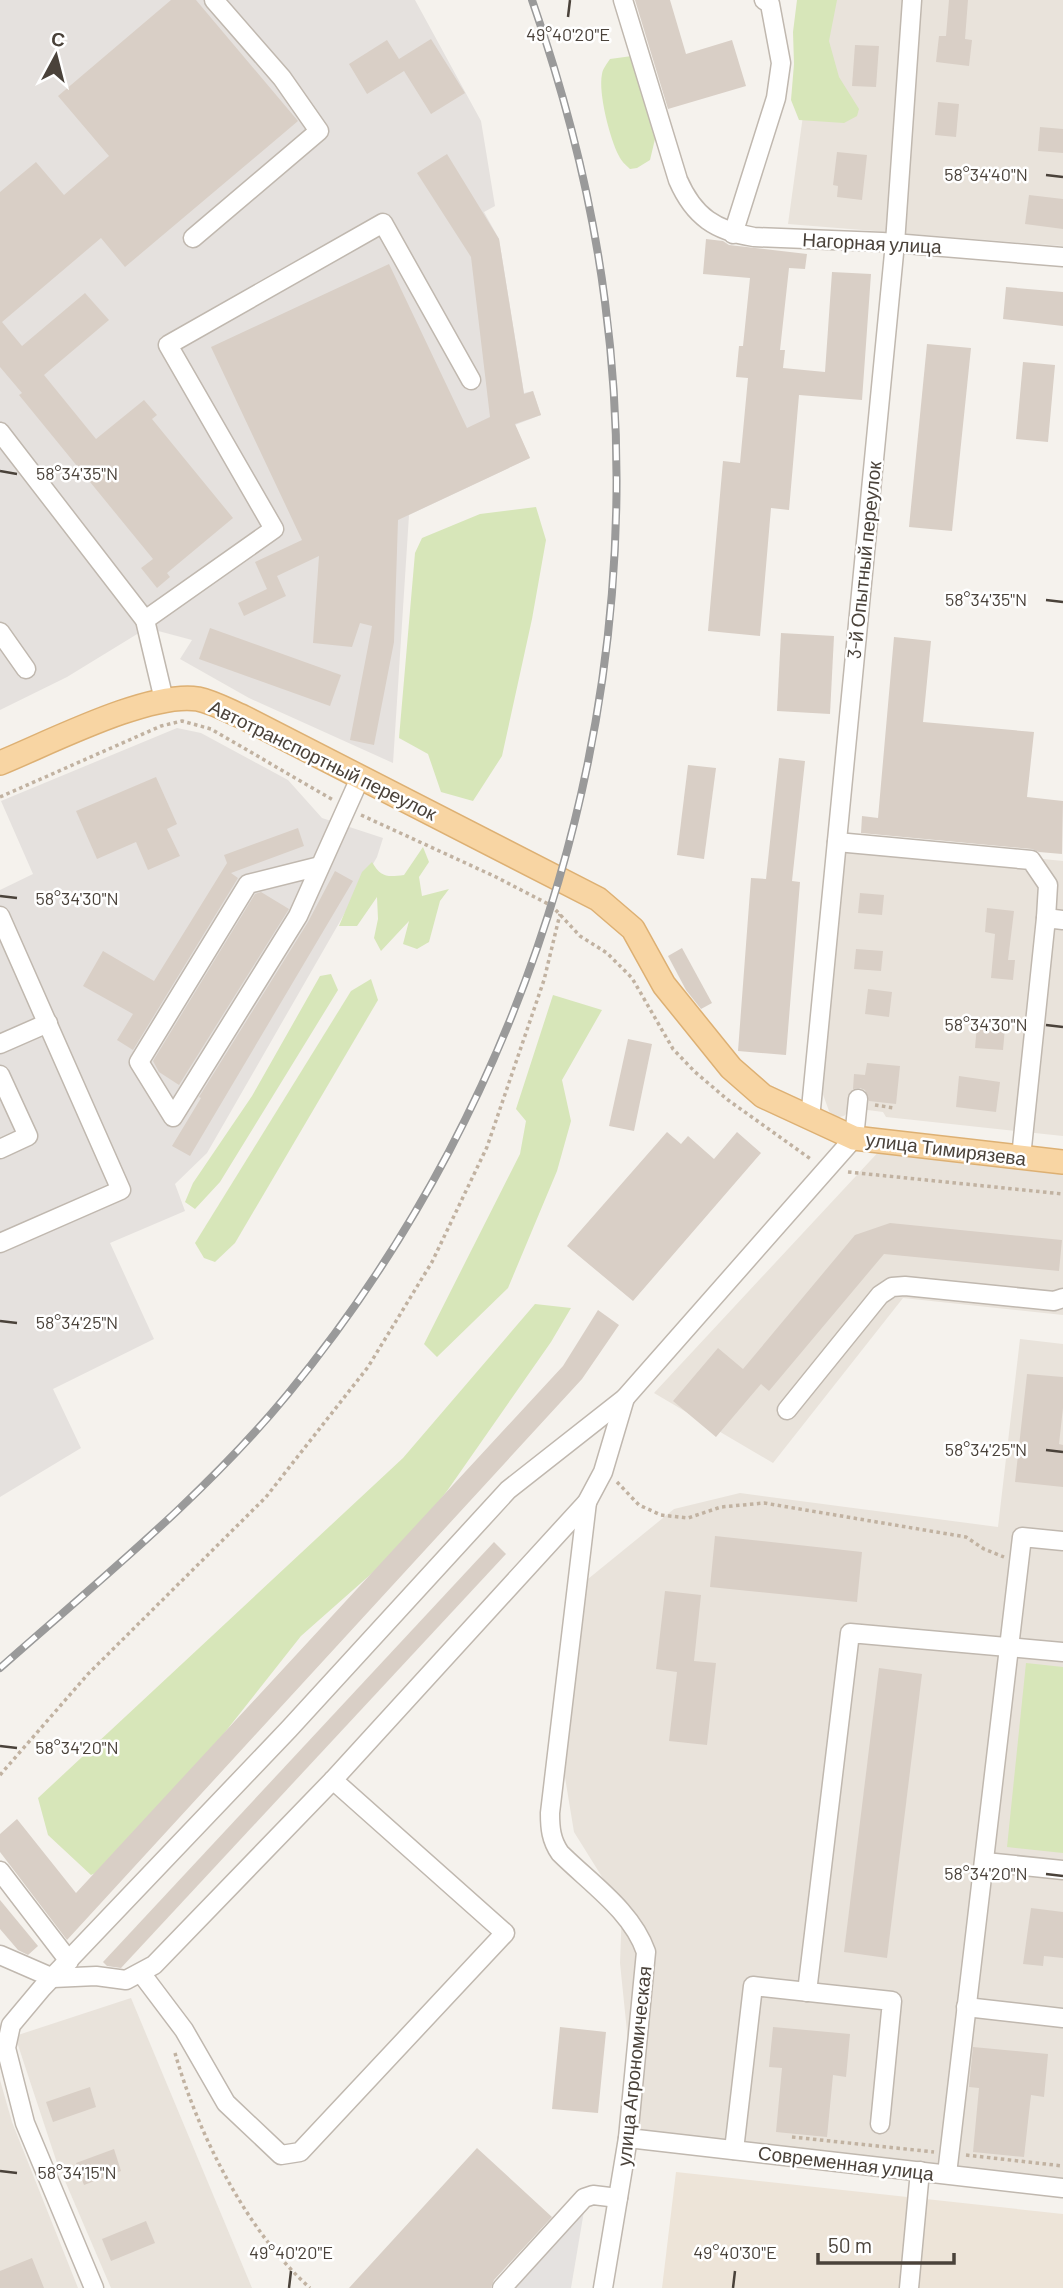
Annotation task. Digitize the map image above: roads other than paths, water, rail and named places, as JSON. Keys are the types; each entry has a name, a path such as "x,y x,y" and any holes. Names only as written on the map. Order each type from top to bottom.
{"main road":[{"name":"Автотранспортный переулок","path":"0,763 125,711 164,699 198,699 243,717 561,878"},
{"name":"улица Тимирязева","path":"561,878 598,899 633,929 664,985 731,1068 763,1096 854,1138 1063,1162"}],"street":[{"path":"193,238 319,131 282,78 214,0"},
{"name":"Нагорная улица","path":"623,0 678,180 690,204 714,225 733,234 754,237 895,243 1063,257"},
{"path":"733,234 776,98 781,63 770,4 764,0"},
{"name":"3-й Опытный переулок","path":"810,1119 895,243 912,0"},
{"path":"145,620 274,529 168,345 383,223 471,380"},
{"path":"0,432 145,620 164,699"},
{"path":"0,632 26,668"},
{"path":"320,866 248,884 139,1062 173,1117 299,916 360,778"},
{"path":"837,842 1031,860 1048,885 1055,919 1021,1157"},
{"path":"0,916 121,1189 0,1243"},
{"path":"0,1045 48,1023"},
{"path":"0,1075 27,1136 0,1149"},
{"path":"93,2288 25,2123 6,2048 12,2025 42,1988 289,1729 508,1490 625,1398 854,1138 858,1100"},
{"path":"787,1410 880,1295 892,1287 905,1286 1054,1301 1063,1298"},
{"path":"0,1955 53,1978 96,1976 125,1980 154,1965 333,1780 587,1502 603,1472 625,1398"},
{"name":"улица Агрономическая","path":"587,1502 550,1830 559,1853 630,1921 640,1935 646,1952 628,2138 603,2288"},
{"path":"947,2174 1022,1536 1063,1541"},
{"path":"807,1992 850,1633 1063,1652"},
{"path":"141,1973 179,2024 226,2103 281,2155 300,2152 505,1933 333,1780"},
{"path":"985,1862 1063,1870"},
{"path":"0,1871 69,1961"},
{"path":"734,2150 753,1986 892,2001 880,2124"},
{"path":"966,2007 1063,2018"},
{"name":"Современная улица","path":"628,2138 1063,2188"},
{"path":"909,2288 920,2171"},
{"path":"502,2288 583,2198 593,2195 618,2198"}],"railway":[{"path":"0,1668 149,1537 255,1432 287,1395 374,1277 449,1152 510,1019 558,881 592,739 612,594 616,448 605,302 593,225 567,111 532,0"}]}
